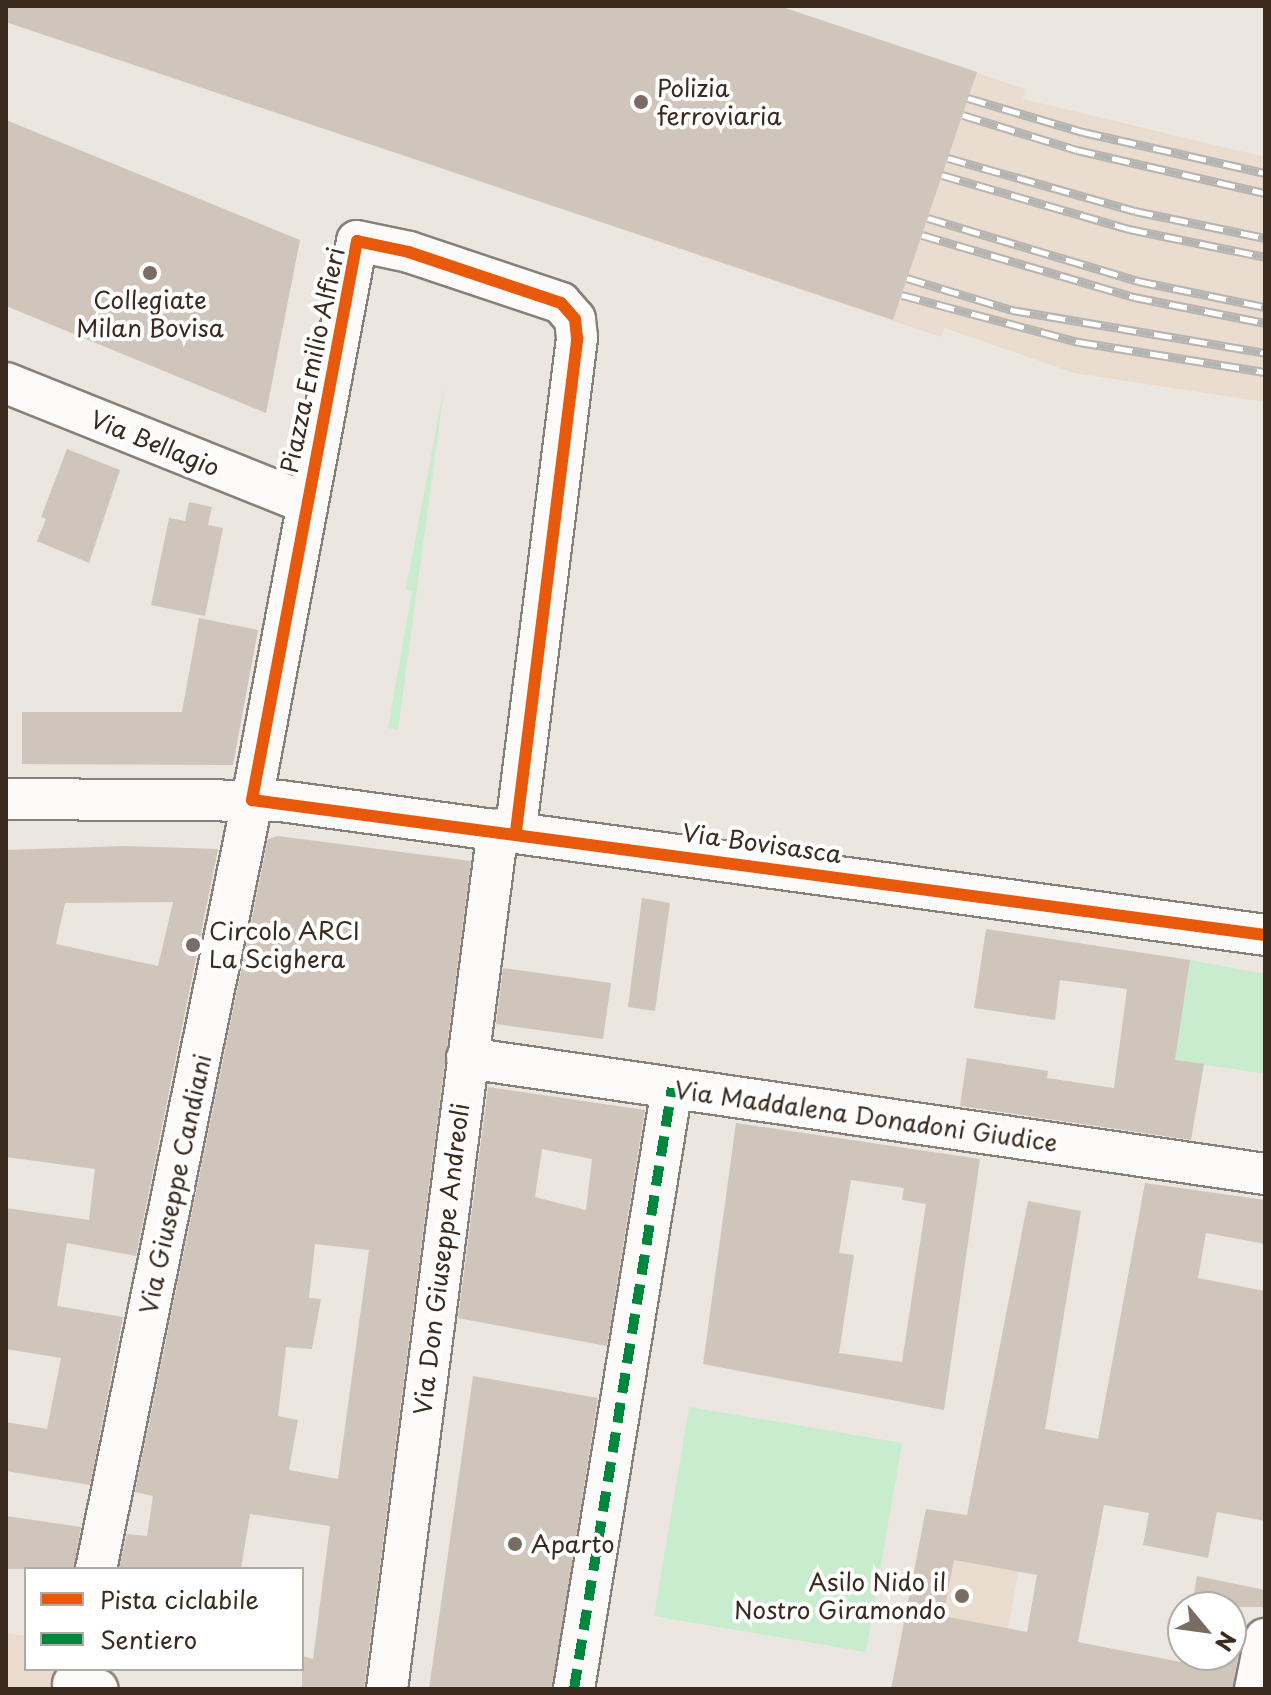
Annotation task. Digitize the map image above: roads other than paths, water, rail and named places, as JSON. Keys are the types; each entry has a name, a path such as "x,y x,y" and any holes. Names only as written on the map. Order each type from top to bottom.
{"street":[{"name":"Piazza Emilio Alfieri","path":"252,800 304,502 357,241 409,252 569,309 577,338 507,830"},
{"name":"Via Bellagio","path":"6,383 304,502"},
{"name":"Via Bovisasca","path":"6,799 252,800 507,830 1265,935"},
{"name":"Via Giuseppe Candiani","path":"96,1567 252,800"},
{"name":"Via Don Giuseppe Andreoli","path":"387,1689 467,1058 507,830"},
{"name":"Via Maddalena Donadoni Giudice","path":"467,1058 1265,1174"},
{"path":"574,1689 672,1088"},
{"path":"1255,1689 1265,1639"}],"railway":[{"path":"968,98 1083,132 1265,173"},
{"path":"963,115 1077,150 1265,193"},
{"path":"948,158 1135,211 1265,238"},
{"path":"942,175 1129,229 1265,257"},
{"path":"928,218 1138,281 1265,307"},
{"path":"922,235 1134,297 1265,323"},
{"path":"907,278 1012,310 1265,353"},
{"path":"902,295 1079,342 1265,372"}],"place":[{"name":"Polizia ferroviaria","path":"641,102"},
{"name":"Collegiate Milan Bovisa","path":"150,273"},
{"name":"Circolo ARCI La Scighera","path":"193,945"},
{"name":"Aparto","path":"515,1544"},
{"name":"Asilo Nido il Nostro Giramondo","path":"962,1596"}]}
